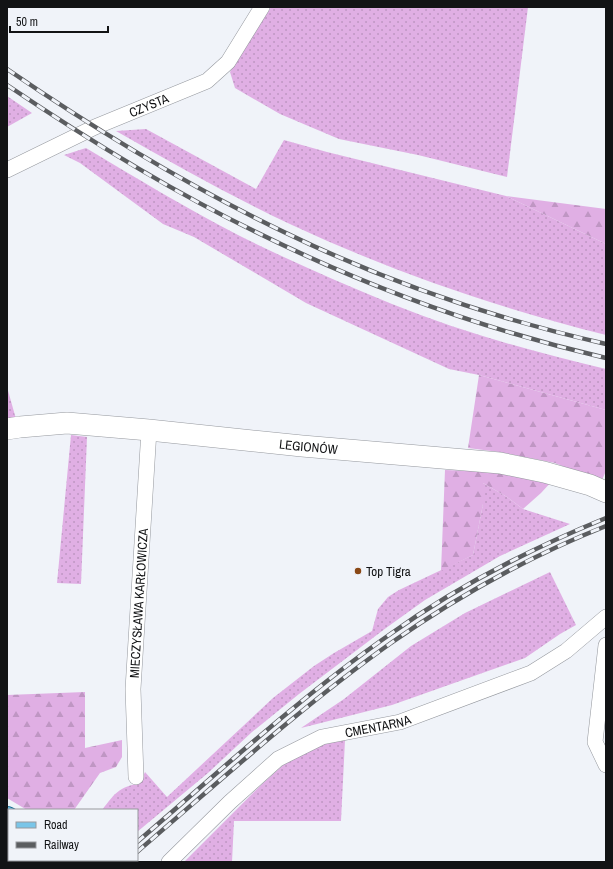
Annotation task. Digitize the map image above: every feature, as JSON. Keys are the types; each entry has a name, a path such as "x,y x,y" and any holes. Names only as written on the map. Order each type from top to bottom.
{"street":[{"name":"CZYSTA","path":"7,170 95,127 207,81 228,62 262,7"},
{"name":"LEGIONÓW","path":"7,429 20,426 67,423 302,446 500,463 544,472 590,485 606,492"},
{"name":"MIECZYSŁAWA KARŁOWICZA","path":"136,777 133,689 149,430"},
{"name":"CMENTARNA","path":"169,862 230,802 278,759 322,737 400,722 531,673 566,651 606,616"},
{"path":"606,645 595,742 606,765"}],"green space":[{"path":"271,7 528,7 507,177 418,155 339,139 280,114 235,88 230,72"},
{"path":"7,96 32,113 7,127"},
{"path":"146,129 256,189 284,140 506,196 606,244 606,335 486,301 446,288 368,258 292,225 247,203 116,131"},
{"path":"86,148 180,204 238,235 353,288 445,324 552,356 606,369 606,410 479,375 449,369 306,303 194,237 163,224 80,163 64,155"},
{"path":"506,196 606,209 606,244"},
{"path":"479,375 606,410 606,471 601,482 555,463 499,452 468,448"},
{"path":"7,387 16,419 7,420"},
{"path":"71,435 87,437 81,584 57,583"},
{"path":"445,470 499,472 553,480 523,509 507,497 483,483 483,504 473,555 441,571"},
{"path":"483,483 507,497 523,509 570,524 500,556 425,600 299,694 252,732 208,773 138,831 138,809 103,809 122,789 140,783 145,772 167,797 273,698 314,666 372,631 378,609 388,597 399,590 473,555 483,504"},
{"path":"550,572 576,625 525,658 392,705 301,728 344,699 411,646 465,613"},
{"path":"85,692 85,748 122,740 122,757 116,767 100,773 75,809 25,809 7,798 7,695"},
{"path":"345,740 341,821 234,821 232,862 184,862 260,786 292,757 319,745"}],"railway":[{"path":"7,69 74,114 178,177 250,215 324,251 363,268 443,298 524,323 606,344"},
{"path":"7,85 67,125 160,181 224,216 298,252 340,271 427,305 516,334 606,358"},
{"path":"138,841 292,709 356,659 414,617 494,570 549,543 606,518"},
{"path":"138,851 293,718 391,643 442,609 495,578 550,550 606,526"}],"place":[{"name":"Top Tigra","path":"358,571"}]}
